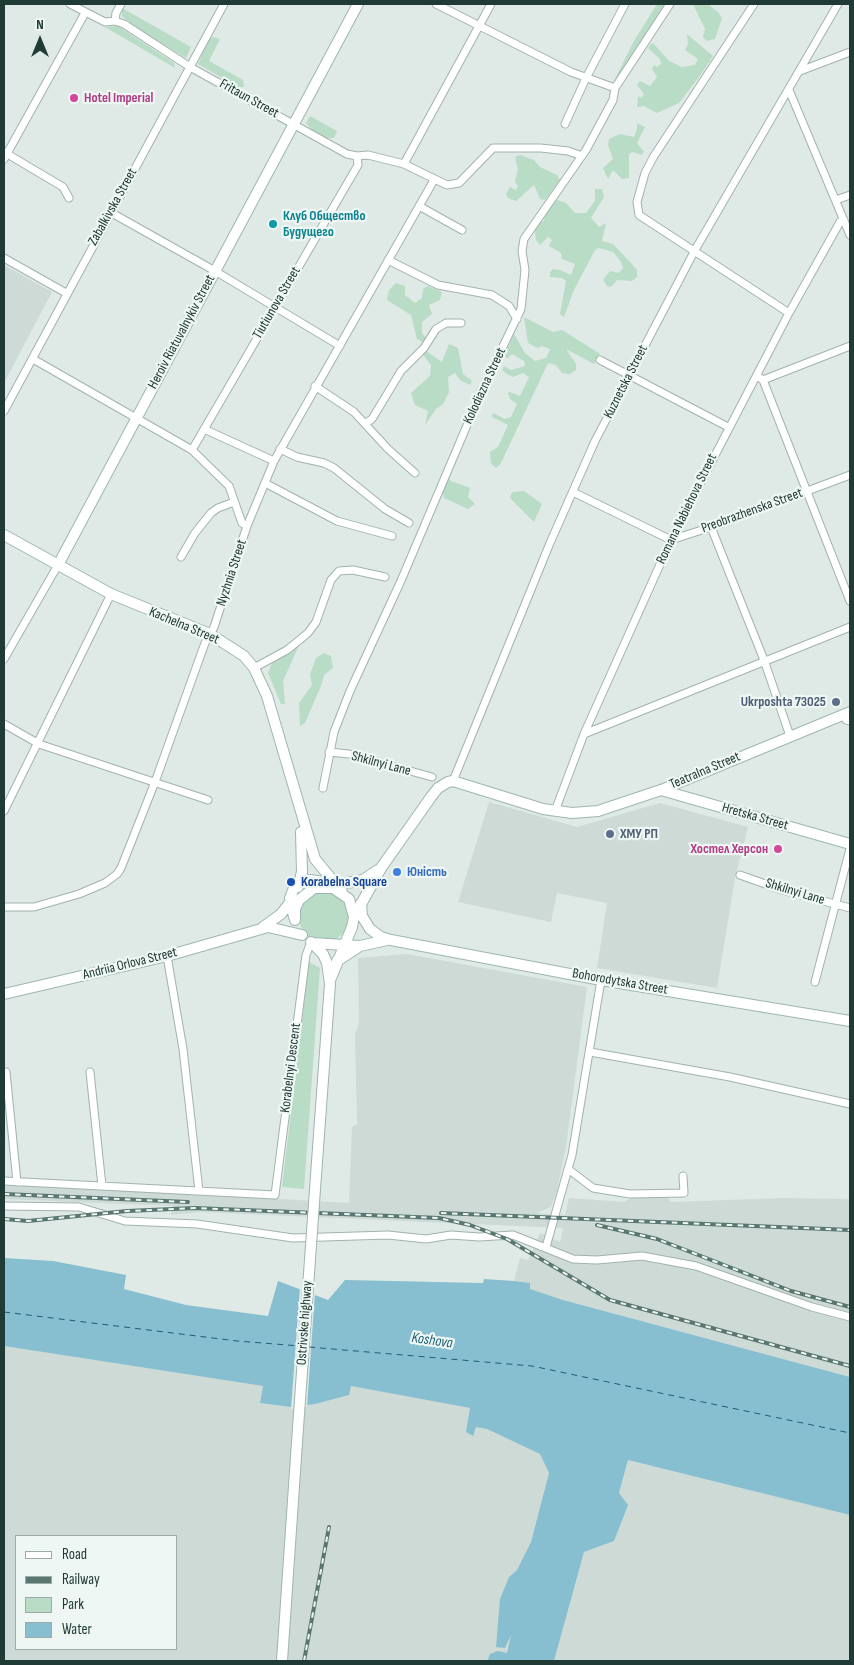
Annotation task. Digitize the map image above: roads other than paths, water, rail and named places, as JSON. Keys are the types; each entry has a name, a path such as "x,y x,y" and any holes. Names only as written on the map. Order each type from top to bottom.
{"street":[{"name":"Fritaun Street","path":"70,4 85,14 104,22 115,21 190,67 347,154 357,156 368,155 404,164 434,180"},
{"path":"115,21 116,13 121,4"},
{"name":"Zabalkivska Street","path":"4,411 66,293 224,4"},
{"name":"Heroiv Riatuvalnykiv Street","path":"4,659 58,565 358,4"},
{"path":"436,4 571,72 616,88"},
{"path":"404,164 491,4"},
{"path":"566,124 586,78 625,4"},
{"name":"Kolodiazna Street","path":"323,788 334,732 350,692 400,583 482,390 517,319 523,300 525,270 522,244 524,238 582,156 613,100 616,88 670,4"},
{"path":"754,4 654,156 637,195 640,215 789,313"},
{"name":"Kuznetska Street","path":"453,780 573,492 628,376 695,250 838,4"},
{"path":"69,198 63,187 5,155 85,14"},
{"path":"800,72 850,52"},
{"path":"789,90 850,235"},
{"path":"434,180 447,186 455,185 493,148 540,148 568,151 582,156"},
{"name":"Tiutiunova Street","path":"192,450 358,165 357,156"},
{"name":"Nyzhnia Street","path":"4,906 41,905 79,894 111,879 117,874 124,861 155,782 204,643 210,634 246,526 274,461 434,180"},
{"path":"836,200 850,195"},
{"path":"419,206 462,230"},
{"path":"110,212 215,271 340,346"},
{"name":"Romana Nabiehova Street","path":"555,811 584,734 670,540 789,313 840,222 844,220"},
{"path":"4,258 66,293"},
{"path":"388,260 438,285 492,295 509,306 517,319"},
{"path":"366,423 372,419 401,371 424,348 436,329 446,323 461,323"},
{"path":"763,380 850,346"},
{"path":"33,359 192,450 225,481 242,523 246,526"},
{"path":"600,360 728,427"},
{"path":"755,376 763,380 850,602"},
{"path":"315,386 366,423 388,449 415,473"},
{"path":"204,429 274,461"},
{"path":"280,450 297,457 324,463 334,468 384,508 409,523"},
{"name":"Preobrazhenska Street","path":"670,540 711,528 850,474"},
{"path":"265,483 337,520 392,536"},
{"path":"573,492 670,540"},
{"path":"181,557 195,533 211,513 234,502"},
{"path":"711,528 764,660 790,736"},
{"name":"Kachelna Street","path":"4,534 111,594 210,634 236,649 254,668 267,696 299,810 315,859 325,881 339,889 353,908 354,917"},
{"path":"254,668 287,650 308,634 316,622 331,580 339,571 353,570 385,577"},
{"path":"4,811 111,594"},
{"path":"584,734 850,627"},
{"name":"Teatralna Street","path":"555,811 598,811 661,790 790,736 848,716"},
{"path":"4,724 38,744 208,800"},
{"name":"Shkilnyi Lane","path":"329,752 348,754 432,778"},
{"path":"354,917 381,868 431,797 444,784 453,780 528,806 555,811"},
{"name":"Hretska Street","path":"661,790 850,844"},
{"name":"Kachelna Street","path":"296,902 302,859 299,810"},
{"path":"815,982 850,850"},
{"path":"299,882 318,880 339,889 370,877 381,868"},
{"name":"Shkilnyi Lane","path":"740,875 850,908"},
{"path":"302,934 296,902 325,881 350,884"},
{"name":"Andriia Orlova Street","path":"255,930 274,920 296,902"},
{"path":"361,903 364,922 375,934"},
{"name":"Bohorodytska Street","path":"354,917 375,934 391,940 601,980 850,1021"},
{"name":"Ostrivske highway","path":"330,984 354,917"},
{"name":"Andriia Orlova Street","path":"4,994 167,956 255,930 276,928 302,934"},
{"name":"Ostrivske highway","path":"282,1661 296,1442 330,984 327,962 323,954 302,934"},
{"path":"331,945 347,935"},
{"name":"Bohorodytska Street","path":"311,942 360,946 391,940"},
{"name":"Korabelnyi Descent","path":"199,1191 275,1195 306,955 311,942"},
{"name":"Bohorodytska Street","path":"337,961 360,946"},
{"path":"4,1181 199,1191 183,1049 167,956"},
{"path":"546,1247 568,1169 590,1052 601,980"},
{"path":"590,1052 730,1078 850,1104"},
{"path":"6,1072 6,1098 17,1182"},
{"path":"90,1072 102,1186"},
{"path":"568,1169 593,1188 630,1194 684,1193 683,1176"},
{"path":"4,1206 79,1208 125,1221 197,1224 293,1238 388,1235 426,1240 451,1234 479,1237 513,1235 546,1247 573,1260 642,1256 696,1266 812,1307 850,1317"}],"water":[{"name":"Koshova","path":"4,1258 53,1261 126,1275 124,1289 186,1305 268,1316 278,1281 328,1300 345,1280 483,1283 484,1279 530,1283 530,1289 563,1300 850,1377 850,1515 628,1460 619,1493 628,1505 614,1541 584,1552 554,1661 487,1661 490,1654 498,1651 507,1653 511,1635 505,1648 496,1647 500,1599 509,1577 517,1570 531,1542 549,1473 540,1454 487,1429 476,1427 473,1436 466,1432 470,1408 351,1386 349,1395 315,1404 291,1407 260,1403 263,1386 4,1346"}],"railway":[{"path":"4,1194 188,1202"},
{"path":"4,1219 28,1221 127,1211 195,1208 439,1218 470,1225 507,1239 610,1300 850,1366"},
{"path":"441,1213 850,1230"},
{"path":"597,1225 657,1239 791,1291 850,1307"},
{"path":"304,1661 329,1527"}],"place":[{"name":"Hotel Imperial","path":"74,98"},
{"name":"Клуб Общество Будущего","path":"273,224"},
{"name":"Ukrposhta 73025","path":"836,702"},
{"name":"ХМУ РП","path":"610,834"},
{"name":"Хостел Херсон","path":"778,849"},
{"name":"Юність","path":"397,872"},
{"name":"Korabelna Square","path":"291,882"}]}
